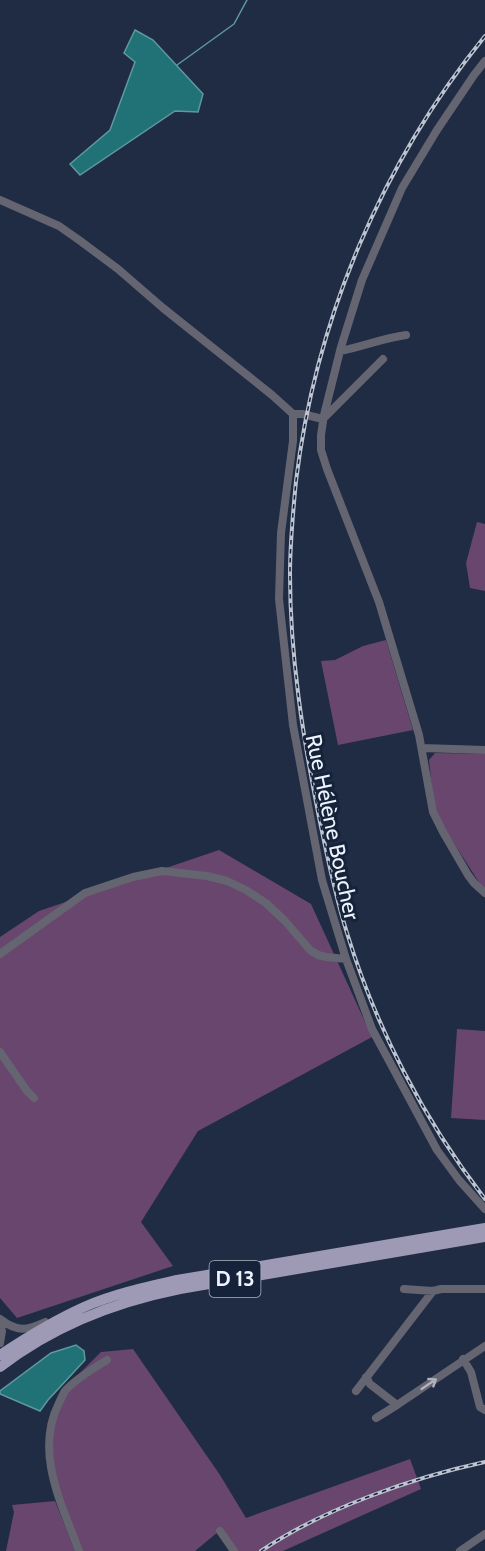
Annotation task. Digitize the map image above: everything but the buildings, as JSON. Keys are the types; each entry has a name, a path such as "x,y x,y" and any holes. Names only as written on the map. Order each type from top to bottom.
{"main road":[{"name":"D 13","path":"0,1355 82,1308 138,1289 177,1280 485,1228"},
{"name":"D 13","path":"0,1367 41,1340 71,1324 102,1310 141,1298 180,1289 485,1237"}],"street":[{"path":"485,61 437,130 402,188 362,280 340,351 321,435 321,450 327,469 379,602 422,748 430,798 438,824 468,875 485,893"},
{"path":"0,200 59,226 79,240 118,269 293,414 324,419"},
{"path":"340,351 389,337 406,335"},
{"path":"324,419 383,359"},
{"name":"Rue Hélène Boucher","path":"293,414 293,441 281,533 279,600 293,725 322,880 346,959 372,1029 437,1150 459,1180 485,1209"},
{"path":"422,748 485,750"},
{"path":"0,954 86,893 133,877 162,871 207,876 227,881 266,903 310,950 326,957 346,959"},
{"path":"0,1052 34,1098"},
{"path":"404,1289 433,1291 441,1288 485,1289"},
{"path":"356,1391 433,1291"},
{"path":"0,1319 13,1328 20,1329 33,1327 67,1311 82,1308"},
{"path":"0,1325 2,1330 0,1344"},
{"path":"376,1418 485,1346"},
{"path":"463,1359 471,1372 480,1407 485,1410"},
{"path":"79,1551 51,1472 49,1432 54,1412 65,1390 106,1360"},
{"path":"366,1377 370,1384 397,1404"},
{"path":"220,1531 234,1551"},
{"path":"460,1551 485,1534"}],"shaded area":[{"path":"135,30 153,40 203,94 198,112 175,111 80,175 70,164 110,130 135,62 124,53"},
{"path":"477,522 485,524 485,591 470,588 466,563"},
{"path":"386,640 413,730 338,745 321,661 335,660 363,646"},
{"path":"435,753 485,754 485,888 480,884 438,818 433,799 429,760"},
{"path":"219,850 311,904 372,1037 198,1131 141,1222 173,1266 17,1318 0,1298 0,937 39,911"},
{"path":"457,1029 485,1031 485,1120 451,1118"},
{"path":"76,1345 84,1351 85,1360 40,1411 0,1394 0,1391 51,1353"},
{"path":"133,1349 220,1475 246,1518 410,1459 421,1489 283,1551 230,1551 218,1532 195,1551 82,1551 61,1496 55,1473 48,1433 50,1415 59,1394 101,1352"},
{"path":"55,1501 75,1551 6,1551 14,1512 12,1505"}],"waterway":[{"path":"177,65 234,24 247,0"}],"railway":[{"path":"485,36 448,85 415,136 385,190 359,245 337,302 319,361 306,420 296,481 290,574 292,635 303,727 325,846 347,933 372,1004 404,1072 442,1137 485,1199"},
{"path":"261,1551 312,1522 368,1497 428,1477 485,1462"}]}
